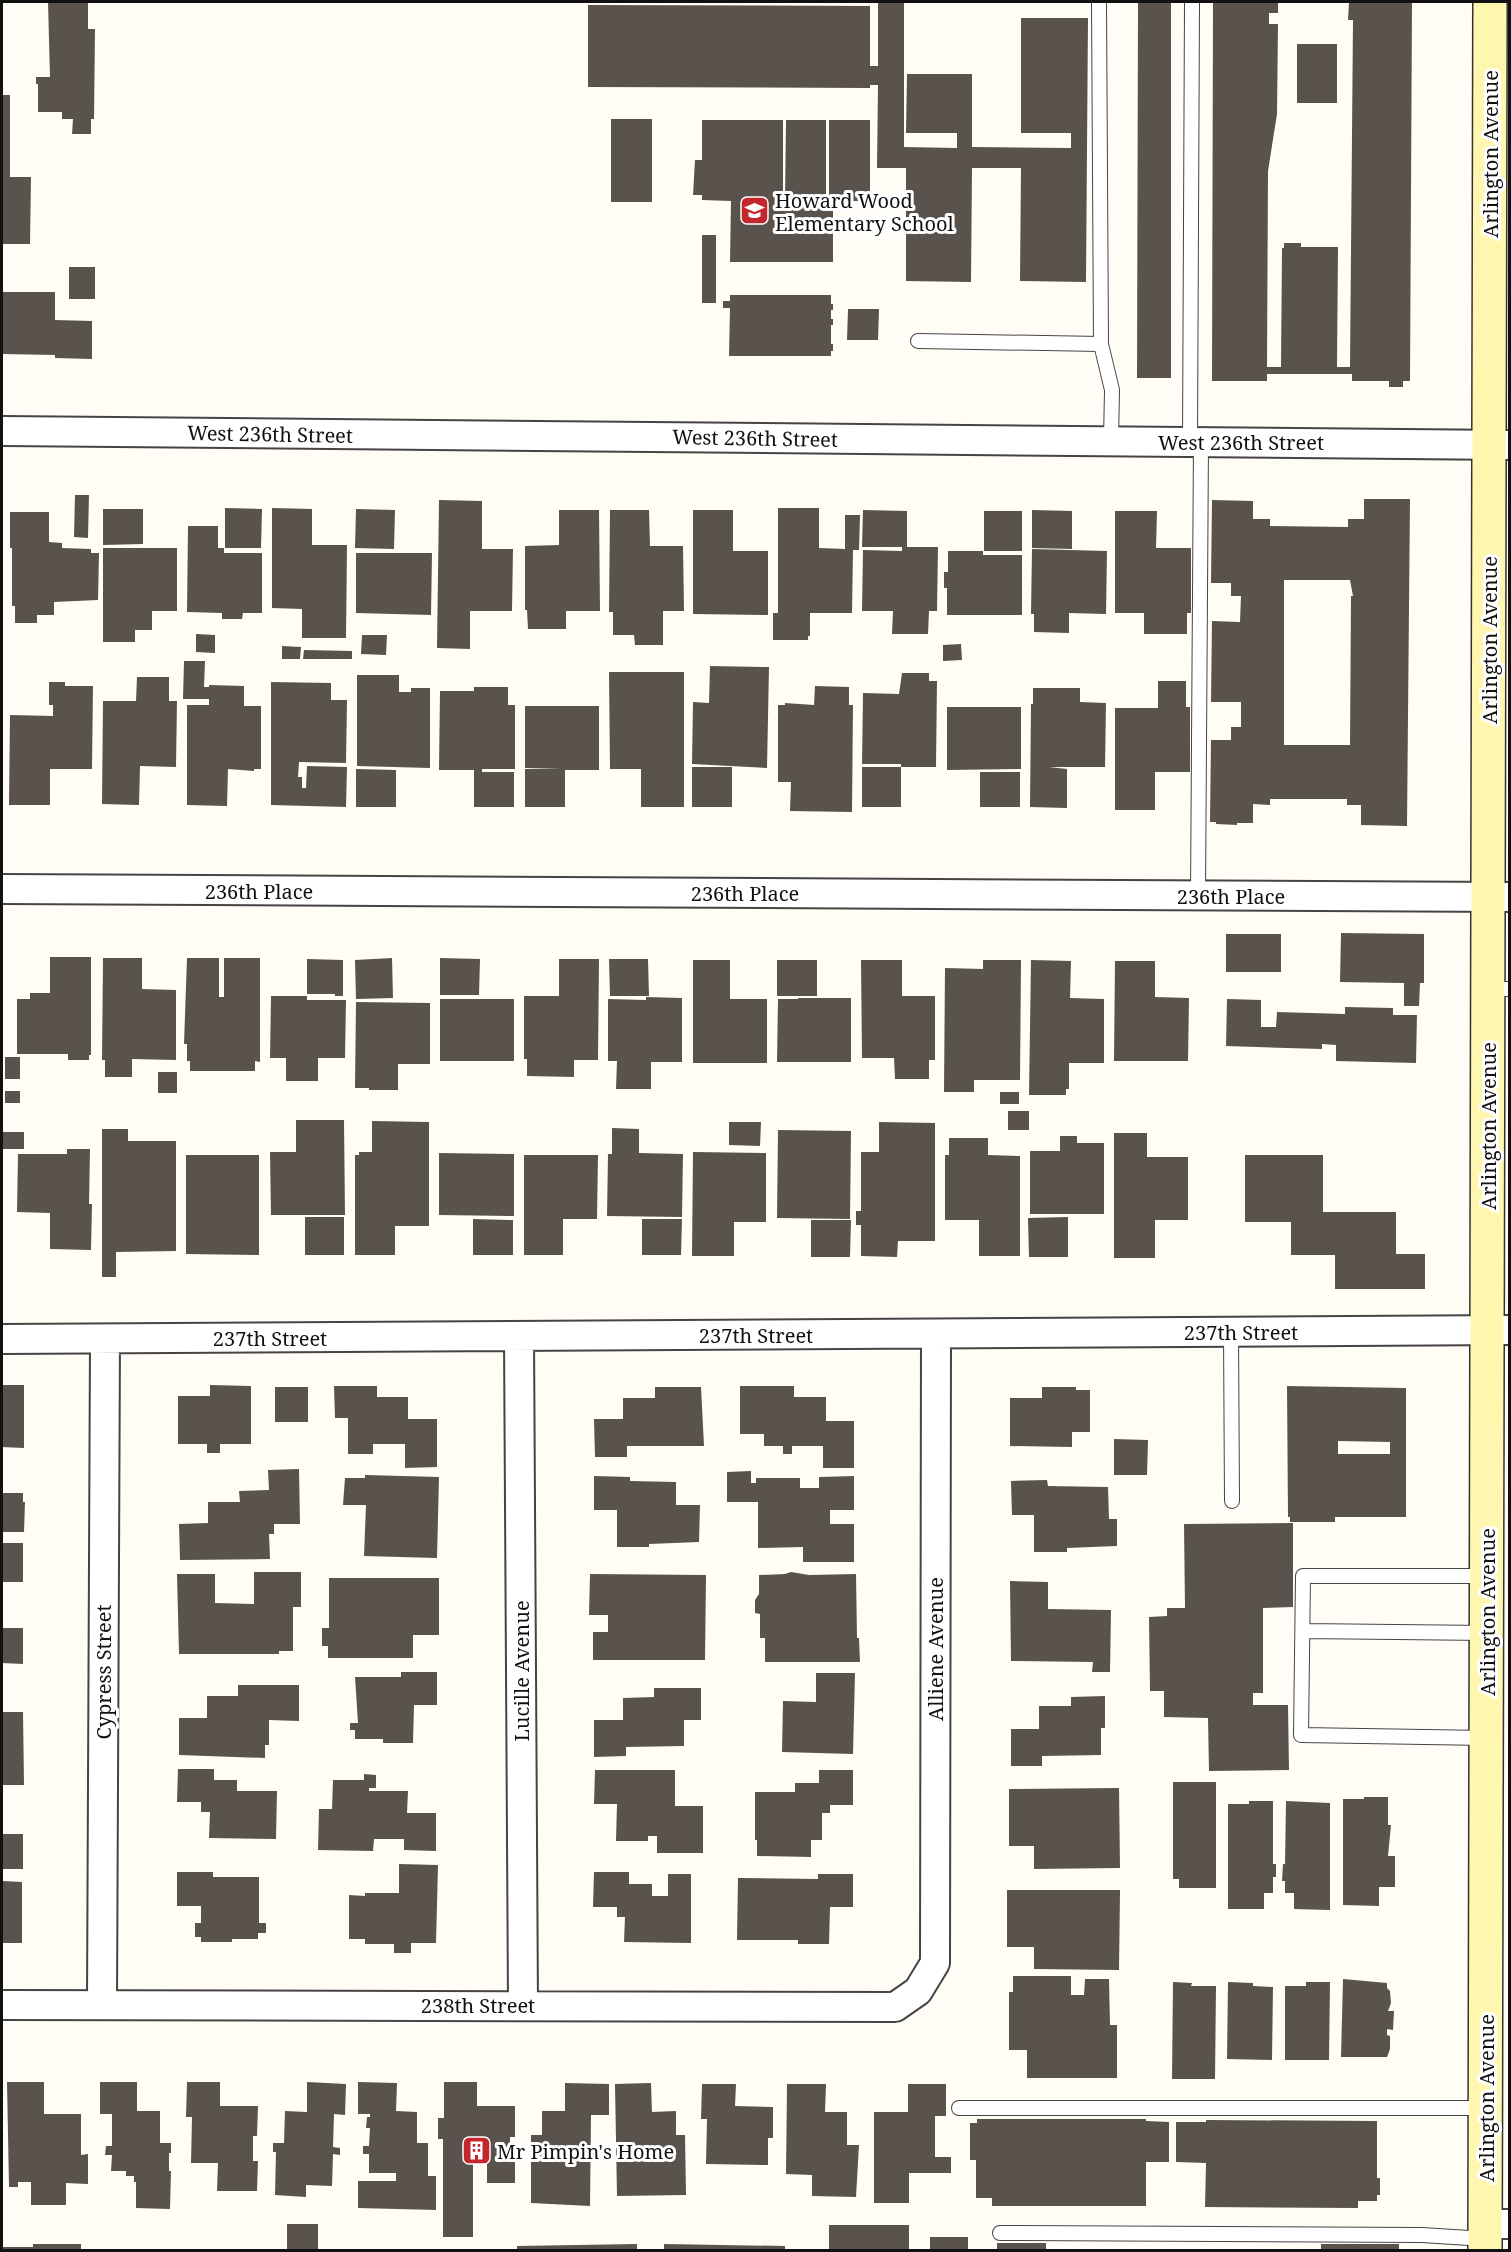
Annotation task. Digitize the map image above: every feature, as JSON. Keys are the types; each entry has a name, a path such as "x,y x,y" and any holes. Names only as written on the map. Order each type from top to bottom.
{"main road":[{"name":"Arlington Avenue","path":"1490,2 1499,445 1498,1330 1487,1576 1486,2108 1491,2234"}],"street":[{"name":"West 236th Street","path":"2,432 1499,445"},
{"name":"236th Place","path":"2,889 1499,897"},
{"name":"237th Street","path":"2,1339 1498,1330"},
{"name":"Alliene Avenue","path":"935,1963 936,1334"},
{"name":"Lucille Avenue","path":"519,1336 523,2005"},
{"name":"Cypress Street","path":"102,2004 105,1340"},
{"name":"238th Street","path":"2,2005 895,2007 918,1992 935,1963"}],"lane":[{"path":"1099,2 1101,344 1112,390 1111,441"},
{"path":"1192,2 1198,896"},
{"path":"918,341 1101,344"},
{"path":"1231,1332 1232,1501"},
{"path":"1487,1576 1303,1576 1301,1736 1487,1738"},
{"path":"1303,1630 1487,1633"},
{"path":"959,2108 1486,2108"},
{"path":"1000,2233 1491,2234"}],"building":[{"path":"48,2 88,2 88,29 95,29 94,119 91,119 91,134 72,134 73,119 62,119 62,112 38,112 36,77 50,77"},
{"path":"878,2 904,2 904,147 957,148 957,133 906,133 907,74 972,74 972,147 1071,148 1071,133 1021,133 1021,18 1088,18 1086,282 1020,281 1021,168 972,168 971,282 906,281 906,168 877,168 878,85 870,85 870,88 588,87 588,5 870,6 870,66 878,66"},
{"path":"1138,2 1171,2 1171,378 1137,378"},
{"path":"1213,2 1278,2 1278,13 1269,13 1269,24 1278,24 1277,114 1268,171 1267,367 1281,367 1282,248 1284,248 1284,243 1301,243 1301,247 1338,247 1337,367 1350,367 1353,20 1348,20 1349,2 1412,2 1410,381 1403,381 1403,387 1389,387 1389,381 1352,381 1352,374 1267,374 1267,381 1212,381"},
{"path":"1297,44 1337,44 1337,103 1297,103"},
{"path":"2,95 10,95 10,177 31,177 30,244 2,244"},
{"path":"611,119 652,119 652,202 611,202"},
{"path":"702,120 783,120 783,201 785,201 786,120 826,120 826,202 833,202 833,262 730,262 731,201 702,200 702,195 693,195 695,160 702,160"},
{"path":"829,120 870,120 870,201 829,201"},
{"path":"702,235 716,235 716,303 702,303"},
{"path":"69,267 95,267 95,299 69,299"},
{"path":"2,292 55,292 55,320 92,321 92,359 55,358 55,355 2,354"},
{"path":"730,295 831,295 833,351 831,351 831,356 729,356 730,308 723,308 723,301 730,301"},
{"path":"848,309 879,309 878,340 847,340"},
{"path":"75,495 89,495 88,538 74,537"},
{"path":"1364,499 1410,499 1407,826 1361,825 1361,805 1347,805 1347,799 1270,799 1270,805 1253,804 1253,823 1237,823 1237,825 1210,822 1211,740 1231,740 1231,727 1241,727 1241,702 1211,702 1212,621 1240,622 1241,596 1231,596 1231,583 1211,583 1212,500 1253,501 1253,519 1270,519 1270,526 1348,527 1348,519 1364,519","holes":["1284,580 1350,580 1353,596 1351,596 1350,745 1284,745"]},
{"path":"439,500 482,501 482,549 513,549 512,611 470,611 470,649 437,648"},
{"path":"225,508 262,509 261,548 225,548"},
{"path":"272,508 312,509 312,545 347,545 346,638 302,638 302,609 272,608"},
{"path":"778,508 819,508 819,548 845,549 845,515 860,515 859,550 853,550 852,613 810,613 808,640 773,640 773,613 778,613"},
{"path":"103,509 143,509 143,544 103,545"},
{"path":"356,509 395,510 394,549 355,548"},
{"path":"559,510 599,510 600,611 566,611 566,629 528,629 527,610 525,610 525,546 559,545"},
{"path":"610,510 649,510 650,546 683,546 684,611 663,611 663,645 635,645 634,635 613,635 613,612 609,612"},
{"path":"693,510 733,510 733,551 768,551 768,615 693,614"},
{"path":"863,510 907,511 907,547 938,547 937,611 929,611 928,634 892,634 893,611 862,611 863,550 902,551 902,547 862,547"},
{"path":"1032,510 1072,511 1072,549 1032,548"},
{"path":"984,511 1022,511 1022,551 984,551"},
{"path":"1115,511 1157,511 1156,548 1191,548 1191,613 1187,613 1187,634 1144,634 1144,613 1115,613"},
{"path":"10,512 49,512 49,542 62,543 62,548 91,549 91,553 99,553 98,600 54,602 54,615 37,615 37,623 15,623 15,606 12,606"},
{"path":"188,526 218,526 218,548 224,548 224,553 262,553 262,613 243,613 242,619 222,619 222,613 187,612"},
{"path":"103,548 177,548 177,611 152,611 152,630 135,630 135,642 103,642"},
{"path":"1032,549 1107,551 1106,614 1069,613 1069,633 1034,632 1034,614 1031,614"},
{"path":"948,551 983,551 983,555 1022,555 1022,615 947,615 947,588 944,588 944,572 948,572"},
{"path":"356,553 432,553 431,615 356,613"},
{"path":"196,634 215,635 215,653 196,652"},
{"path":"362,635 387,635 386,655 361,654"},
{"path":"961,644 962,660 943,661 943,645"},
{"path":"282,646 301,647 300,659 282,659"},
{"path":"304,650 352,651 352,659 303,659"},
{"path":"184,661 205,661 204,687 209,687 209,685 244,686 244,706 261,706 261,769 254,769 254,771 228,769 227,806 187,805 187,705 209,705 209,699 183,699"},
{"path":"710,666 769,667 767,768 692,764 693,702 709,703"},
{"path":"609,672 684,672 684,807 641,807 641,769 610,769"},
{"path":"902,673 929,673 929,681 937,681 936,767 862,764 863,693 899,694"},
{"path":"357,675 399,675 399,692 411,692 411,688 430,688 430,768 357,766"},
{"path":"137,677 169,677 169,701 177,701 176,767 140,766 139,805 102,804 103,701 136,701"},
{"path":"1158,681 1186,681 1186,707 1190,707 1190,772 1155,772 1155,810 1115,810 1115,708 1158,708"},
{"path":"49,682 65,682 65,686 93,686 92,769 50,769 50,805 9,805 10,715 53,716 53,705 49,705"},
{"path":"271,682 331,683 331,700 347,700 346,763 299,762 298,777 302,777 302,788 306,788 307,766 347,767 346,807 271,805"},
{"path":"815,686 849,687 849,705 853,705 852,812 790,811 791,782 778,782 778,705 785,705 785,703 814,705"},
{"path":"474,687 508,687 508,705 515,705 515,769 482,769 482,772 514,772 514,807 474,807 474,770 439,770 440,691 474,691"},
{"path":"1033,688 1080,688 1080,702 1106,703 1105,767 1049,767 1067,769 1067,808 1030,807"},
{"path":"525,706 599,706 599,770 565,770 565,807 525,807 525,769 561,769 525,768"},
{"path":"947,707 1021,707 1021,769 947,770"},
{"path":"692,767 732,767 732,807 692,807"},
{"path":"862,767 901,767 901,807 862,807"},
{"path":"356,769 396,770 396,807 356,807"},
{"path":"980,772 1020,772 1020,807 980,807"},
{"path":"1341,933 1424,934 1424,983 1420,983 1419,1006 1404,1006 1404,983 1340,982"},
{"path":"1226,934 1281,934 1281,972 1226,972"},
{"path":"50,957 91,957 91,1055 89,1055 89,1060 68,1060 68,1054 17,1054 17,999 30,999 30,993 50,993"},
{"path":"103,958 142,958 142,989 176,990 176,1060 132,1059 132,1077 105,1077 105,1060 102,1060"},
{"path":"187,958 219,958 219,997 224,997 224,958 260,958 260,1062 255,1061 255,1071 190,1071 190,1061 187,1061 187,1044 184,1044"},
{"path":"392,958 393,998 356,999 355,960"},
{"path":"440,958 480,959 479,995 440,995"},
{"path":"307,959 343,960 343,996 307,994"},
{"path":"559,959 599,959 598,1060 574,1060 574,1077 527,1076 527,1059 524,1059 524,996 559,996"},
{"path":"609,959 648,959 649,996 610,996"},
{"path":"693,960 730,960 730,999 767,999 767,1063 693,1063"},
{"path":"777,960 817,960 817,996 777,996"},
{"path":"861,960 902,960 902,996 935,996 935,1060 929,1060 929,1079 895,1079 894,1058 862,1058"},
{"path":"983,960 1021,960 1020,1080 974,1080 974,1092 944,1092 945,968 983,969"},
{"path":"1031,960 1071,961 1070,998 1104,999 1104,1063 1069,1063 1069,1089 1066,1089 1066,1095 1029,1095"},
{"path":"1115,961 1155,961 1155,997 1189,998 1188,1061 1114,1061"},
{"path":"271,996 307,996 307,1000 346,1000 345,1058 318,1058 318,1081 286,1081 286,1058 270,1058"},
{"path":"646,997 682,998 682,1062 651,1062 651,1089 616,1089 617,1061 608,1061 608,999 646,1000"},
{"path":"851,998 851,1062 777,1062 778,999"},
{"path":"440,999 514,999 514,1061 440,1061"},
{"path":"1227,999 1261,1000 1261,1027 1276,1027 1277,1012 1345,1014 1345,1007 1393,1008 1393,1015 1417,1015 1416,1063 1336,1061 1336,1045 1322,1044 1322,1049 1226,1046"},
{"path":"356,1002 430,1003 430,1064 398,1064 398,1090 355,1088"},
{"path":"5,1057 20,1057 20,1079 5,1079"},
{"path":"158,1072 177,1072 177,1093 158,1093"},
{"path":"5,1091 20,1091 20,1103 5,1103"},
{"path":"1000,1092 1019,1092 1019,1104 1000,1104"},
{"path":"1008,1111 1029,1111 1029,1130 1008,1130"},
{"path":"296,1120 344,1120 345,1215 271,1215 270,1152 296,1152"},
{"path":"372,1121 429,1122 429,1226 395,1226 395,1255 355,1255 355,1155 359,1155 359,1152 372,1152"},
{"path":"729,1122 761,1122 760,1146 729,1145"},
{"path":"879,1122 935,1123 935,1241 898,1241 897,1257 861,1256 861,1225 856,1225 856,1211 861,1211 861,1152 879,1152"},
{"path":"612,1128 639,1129 639,1153 683,1154 682,1217 607,1216 608,1154 612,1154"},
{"path":"102,1129 128,1129 128,1141 176,1141 176,1251 116,1252 116,1277 102,1277"},
{"path":"778,1130 851,1131 850,1219 777,1218"},
{"path":"2,1132 24,1132 24,1149 2,1149"},
{"path":"1114,1133 1147,1133 1147,1157 1188,1157 1188,1220 1155,1220 1155,1258 1114,1258"},
{"path":"1060,1136 1077,1136 1077,1143 1104,1143 1104,1214 1030,1214 1030,1151 1060,1151"},
{"path":"949,1138 988,1138 988,1155 1020,1156 1020,1256 979,1256 979,1220 945,1220 945,1155 949,1155"},
{"path":"67,1149 90,1149 91,1250 50,1249 50,1213 17,1212 18,1154 67,1154"},
{"path":"693,1152 766,1153 766,1222 734,1222 734,1256 692,1256"},
{"path":"439,1153 514,1154 514,1216 439,1215"},
{"path":"186,1155 259,1155 259,1255 186,1254"},
{"path":"524,1155 598,1155 597,1219 563,1219 563,1255 524,1255"},
{"path":"1245,1155 1323,1155 1323,1212 1396,1212 1396,1254 1425,1254 1425,1289 1335,1289 1335,1255 1291,1255 1291,1222 1245,1222"},
{"path":"305,1217 344,1217 344,1255 305,1255"},
{"path":"1068,1217 1068,1257 1029,1257 1028,1218"},
{"path":"473,1219 513,1220 513,1255 473,1255"},
{"path":"642,1219 682,1219 681,1255 642,1255"},
{"path":"811,1220 851,1220 850,1257 811,1257"},
{"path":"2,1385 24,1385 24,1448 2,1447"},
{"path":"210,1385 251,1386 251,1444 220,1444 220,1453 207,1453 207,1444 178,1444 178,1396 210,1396"},
{"path":"334,1386 377,1386 377,1397 408,1397 408,1419 437,1419 437,1467 405,1468 405,1444 373,1444 373,1454 348,1454 348,1418 335,1418"},
{"path":"740,1386 794,1386 794,1397 826,1397 826,1421 854,1421 854,1468 823,1468 823,1446 792,1446 792,1454 783,1454 783,1446 764,1446 764,1434 740,1434"},
{"path":"1287,1386 1406,1388 1406,1517 1335,1517 1335,1522 1290,1522 1290,1517 1288,1517","holes":["1338,1441 1390,1442 1390,1454 1338,1454"]},
{"path":"275,1387 308,1387 308,1422 275,1422"},
{"path":"655,1387 701,1387 704,1446 627,1446 627,1457 595,1457 594,1419 623,1419 623,1398 655,1398"},
{"path":"1042,1387 1076,1387 1076,1390 1090,1390 1090,1432 1072,1432 1072,1447 1010,1446 1010,1398 1042,1398"},
{"path":"1114,1439 1148,1440 1147,1475 1114,1475"},
{"path":"299,1469 300,1524 274,1524 274,1534 269,1534 270,1559 180,1560 179,1524 208,1523 208,1502 240,1502 239,1491 269,1490 268,1470"},
{"path":"751,1471 751,1483 756,1483 756,1478 800,1478 800,1488 819,1488 819,1477 854,1476 854,1510 830,1510 830,1524 854,1524 854,1562 803,1562 803,1547 758,1548 758,1502 727,1502 727,1472"},
{"path":"365,1475 439,1477 437,1558 364,1556 366,1505 343,1505 345,1478 365,1478"},
{"path":"594,1476 630,1477 630,1481 676,1482 676,1505 700,1505 699,1542 649,1544 649,1547 617,1547 617,1510 594,1510"},
{"path":"1047,1480 1048,1486 1108,1487 1109,1519 1117,1519 1117,1546 1067,1548 1067,1552 1034,1552 1034,1515 1012,1515 1011,1481"},
{"path":"2,1493 23,1493 24,1532 2,1532"},
{"path":"1293,1523 1293,1607 1263,1608 1263,1693 1253,1693 1253,1705 1288,1705 1289,1770 1209,1771 1208,1718 1164,1717 1164,1691 1150,1691 1149,1617 1167,1616 1167,1608 1185,1608 1184,1524"},
{"path":"2,1543 23,1543 23,1582 2,1582"},
{"path":"254,1572 301,1572 301,1607 293,1607 293,1651 279,1651 279,1654 179,1654 177,1574 215,1574 215,1603 254,1604"},
{"path":"791,1572 809,1575 856,1574 857,1638 859,1638 860,1662 765,1662 765,1638 760,1638 760,1614 755,1613 755,1600 759,1594 759,1575"},
{"path":"590,1574 706,1575 705,1660 593,1660 593,1632 608,1632 608,1615 589,1615"},
{"path":"329,1578 439,1578 439,1635 413,1635 413,1658 328,1658 328,1646 322,1646 322,1628 329,1628"},
{"path":"1010,1581 1048,1582 1048,1609 1111,1610 1110,1672 1092,1672 1093,1662 1011,1661"},
{"path":"2,1628 23,1628 23,1664 2,1663"},
{"path":"401,1672 437,1672 437,1705 414,1705 413,1743 383,1743 383,1739 355,1739 355,1730 350,1730 350,1723 358,1723 355,1677 401,1677"},
{"path":"816,1673 855,1673 853,1754 782,1752 783,1701 816,1702"},
{"path":"238,1685 299,1685 299,1721 269,1720 269,1745 265,1745 265,1758 179,1755 179,1718 207,1718 207,1696 238,1696"},
{"path":"654,1688 701,1688 701,1720 684,1720 684,1746 626,1747 626,1756 594,1757 594,1720 623,1720 623,1698 654,1697"},
{"path":"1105,1696 1105,1728 1101,1728 1101,1755 1042,1756 1042,1766 1011,1766 1011,1729 1039,1729 1039,1706 1071,1706 1071,1697"},
{"path":"2,1712 23,1712 24,1785 2,1785"},
{"path":"178,1769 214,1769 214,1780 237,1780 237,1791 277,1791 276,1839 209,1838 210,1812 201,1812 201,1802 177,1802"},
{"path":"595,1770 675,1770 675,1806 703,1806 703,1853 657,1853 657,1836 648,1836 648,1841 616,1841 617,1804 594,1804"},
{"path":"819,1770 853,1770 853,1805 830,1805 830,1813 822,1813 822,1840 811,1840 811,1857 757,1856 755,1792 795,1792 795,1783 819,1783"},
{"path":"364,1774 376,1775 376,1788 369,1788 369,1791 408,1791 407,1813 436,1813 436,1851 404,1850 404,1839 374,1839 373,1851 318,1850 319,1809 332,1809 333,1780 364,1780"},
{"path":"1173,1782 1216,1782 1216,1888 1179,1888 1179,1879 1173,1879"},
{"path":"1119,1788 1120,1868 1034,1869 1034,1846 1009,1846 1009,1789"},
{"path":"1364,1797 1388,1797 1388,1825 1391,1825 1388,1856 1395,1856 1395,1887 1379,1887 1379,1906 1343,1905 1343,1799 1364,1799"},
{"path":"1249,1801 1273,1801 1273,1864 1276,1864 1276,1877 1273,1877 1273,1893 1264,1893 1264,1909 1228,1909 1228,1804 1249,1804"},
{"path":"1286,1801 1330,1803 1330,1910 1294,1909 1294,1893 1285,1893 1285,1881 1282,1881 1283,1864 1285,1864"},
{"path":"2,1834 23,1834 23,1869 2,1869"},
{"path":"399,1864 438,1865 436,1943 411,1943 411,1953 394,1953 394,1944 365,1944 365,1939 349,1939 349,1895 399,1893"},
{"path":"177,1872 213,1872 213,1877 259,1877 259,1923 266,1923 266,1933 258,1933 258,1939 201,1942 201,1937 195,1937 195,1923 201,1923 201,1906 177,1906"},
{"path":"594,1872 629,1872 629,1884 652,1884 652,1896 668,1896 668,1874 691,1874 691,1943 624,1942 625,1917 617,1917 617,1907 593,1907"},
{"path":"818,1874 853,1874 853,1907 830,1907 829,1944 798,1944 798,1940 737,1940 738,1878 818,1879"},
{"path":"2,1881 22,1882 22,1943 2,1943"},
{"path":"1007,1890 1120,1890 1119,1970 1034,1969 1034,1947 1007,1947"},
{"path":"1013,1976 1071,1976 1071,1995 1084,1995 1085,1979 1109,1979 1110,2025 1117,2025 1117,2078 1027,2078 1027,2050 1009,2050 1009,1992 1013,1992"},
{"path":"1343,1979 1387,1983 1391,2003 1388,2011 1394,2011 1393,2030 1387,2029 1387,2035 1390,2036 1390,2049 1387,2057 1341,2057"},
{"path":"1173,1982 1192,1983 1191,1986 1216,1986 1215,2079 1172,2079"},
{"path":"1228,1982 1273,1987 1272,2060 1227,2059"},
{"path":"1306,1982 1330,1982 1329,2060 1285,2060 1285,1986 1306,1986"},
{"path":"7,2082 44,2082 44,2114 81,2114 81,2155 88,2154 88,2184 66,2183 66,2205 31,2205 31,2182 18,2182 18,2187 9,2187"},
{"path":"100,2082 137,2082 137,2111 160,2111 160,2143 171,2143 171,2153 169,2153 170,2209 136,2208 134,2176 126,2176 126,2171 111,2171 112,2155 105,2155 106,2146 112,2146 112,2114 100,2114"},
{"path":"187,2082 220,2082 220,2106 258,2106 257,2136 253,2136 253,2161 258,2161 257,2191 217,2191 218,2163 191,2163 192,2117 186,2117"},
{"path":"307,2082 346,2084 345,2115 334,2114 333,2147 340,2148 340,2155 333,2154 332,2186 306,2185 306,2197 275,2195 276,2152 273,2152 273,2143 284,2143 285,2111 307,2112"},
{"path":"358,2082 397,2083 396,2111 417,2112 417,2143 428,2143 428,2176 436,2176 436,2210 358,2208 358,2181 396,2181 396,2173 369,2173 369,2154 363,2154 363,2146 369,2146 370,2128 366,2128 367,2117 370,2117 370,2114 358,2114"},
{"name":"Mr Pimpin's Home","path":"444,2082 477,2082 477,2106 515,2106 515,2137 510,2137 510,2162 515,2162 515,2183 487,2183 487,2164 473,2164 473,2237 443,2237 443,2139 438,2139 438,2118 444,2118"},
{"path":"565,2083 609,2084 609,2115 591,2115 590,2206 531,2203 531,2135 542,2135 542,2111 565,2111"},
{"path":"651,2083 652,2112 676,2111 676,2135 685,2135 686,2195 617,2196 615,2084"},
{"path":"702,2084 736,2084 735,2106 773,2107 773,2138 768,2138 768,2165 706,2164 707,2119 701,2119"},
{"path":"787,2084 826,2084 825,2112 847,2112 847,2145 859,2145 856,2197 812,2196 812,2175 786,2174"},
{"path":"908,2084 946,2084 946,2116 935,2116 935,2157 951,2157 951,2173 909,2173 909,2203 874,2203 874,2112 908,2112"},
{"path":"977,2119 1146,2119 1146,2121 1169,2122 1169,2162 1146,2162 1146,2206 992,2206 992,2198 976,2198 976,2160 970,2160 970,2123 977,2123"},
{"path":"1206,2120 1377,2121 1377,2178 1380,2178 1380,2195 1377,2195 1377,2201 1358,2201 1358,2208 1205,2207 1206,2163 1176,2162 1176,2122 1206,2122"},
{"path":"287,2224 318,2224 318,2250 287,2250"},
{"path":"829,2225 909,2225 909,2250 829,2250"},
{"path":"930,2237 968,2237 968,2250 930,2250"},
{"path":"997,2243 1046,2243 1046,2250 997,2250"},
{"path":"33,2244 81,2244 81,2250 2,2250 2,2247 33,2247"},
{"path":"637,2244 637,2250 517,2250 517,2246"},
{"path":"664,2244 785,2246 785,2250 664,2250"},
{"path":"1321,2244 1399,2244 1399,2250 1321,2250"}],"place":[{"name":"Howard Wood Elementary School","path":"754,211"},
{"name":"Mr Pimpin's Home","path":"476,2151"}]}
